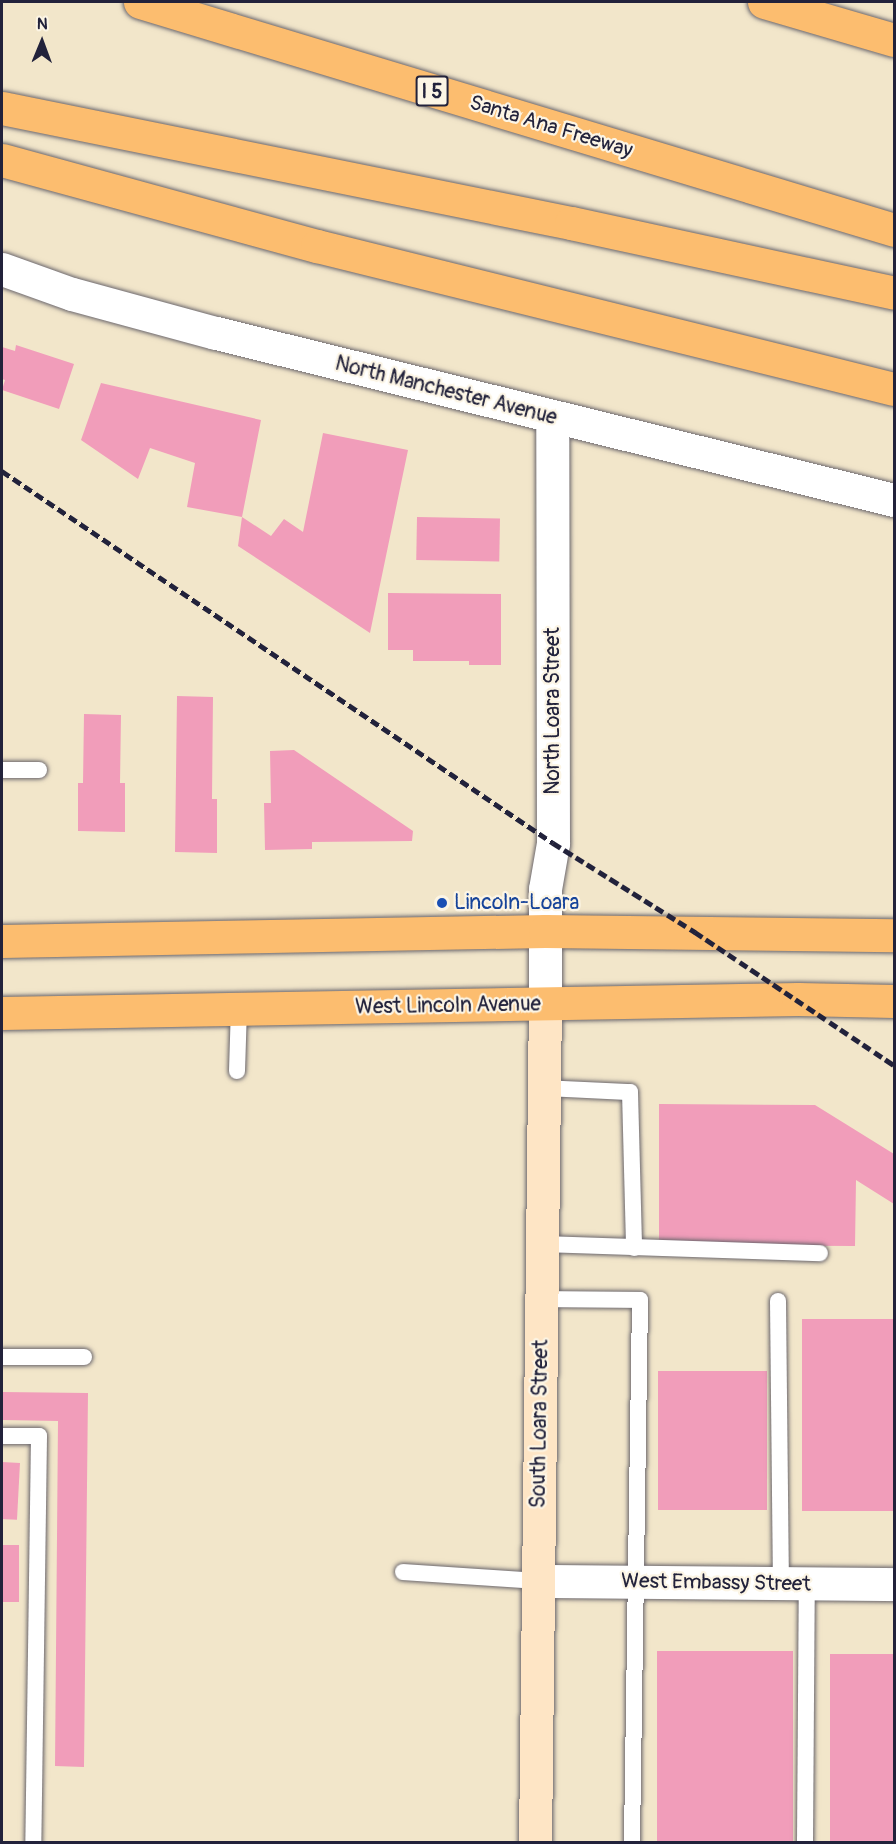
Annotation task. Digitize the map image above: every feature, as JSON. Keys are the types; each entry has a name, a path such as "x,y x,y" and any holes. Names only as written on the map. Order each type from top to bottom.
{"main road":[{"name":"Santa Ana Freeway","path":"140,2 894,230"},
{"path":"764,2 894,40"},
{"path":"831,2 894,26"},
{"path":"2,108 583,225 894,293"},
{"path":"2,160 316,246 894,389"},
{"path":"2,941 545,931 894,935"},
{"name":"West Lincoln Avenue","path":"2,1013 798,999 894,1001"}],"street":[{"name":"North Manchester Avenue","path":"2,269 136,313 894,500"},
{"name":"North Loara Street","path":"546,1005 544,889 553,843 552,417"},
{"name":"South Loara Street","path":"535,1842 546,1005"},
{"name":"West Embassy Street","path":"538,1581 894,1584"}],"lane":[{"path":"2,771 39,770"},
{"path":"237,1071 239,1009"},
{"path":"544,1088 630,1092 633,1248"},
{"path":"543,1244 820,1253"},
{"path":"542,1299 640,1300 632,1842"},
{"path":"778,1301 794,1584 805,1842"},
{"path":"2,1357 84,1357"},
{"path":"2,1436 39,1436 33,1842"},
{"path":"404,1572 538,1581"}],"building":[{"path":"16,345 74,364 59,409 2,390 5,380 2,379 2,347 15,351"},
{"path":"101,383 261,420 242,517 187,507 195,463 150,448 138,479 81,440"},
{"path":"323,433 408,450 370,633 238,546 242,517 271,536 284,519 303,532"},
{"path":"417,517 500,518 499,561 416,560"},
{"path":"388,593 501,594 501,665 469,665 469,661 413,661 413,650 388,650"},
{"path":"177,696 213,697 212,799 217,799 217,853 175,852"},
{"path":"84,714 121,715 120,783 125,783 125,832 78,831 78,783 83,783"},
{"path":"294,750 413,831 412,841 312,842 312,849 265,850 264,803 271,803 270,751"},
{"path":"659,1104 815,1105 894,1154 894,1204 856,1180 855,1246 659,1245"},
{"path":"802,1319 894,1319 894,1511 802,1511"},
{"path":"658,1371 767,1371 767,1510 658,1510"},
{"path":"2,1392 88,1393 84,1767 55,1766 58,1421 2,1420"},
{"path":"2,1462 20,1463 17,1520 2,1519"},
{"path":"2,1545 19,1545 19,1602 2,1602"},
{"path":"657,1651 793,1651 793,1842 657,1842"},
{"path":"830,1654 894,1654 894,1842 830,1842"}],"railway":[{"path":"2,471 553,843 695,932 894,1065"}],"place":[{"name":"Lincoln-Loara","path":"442,903"}]}
